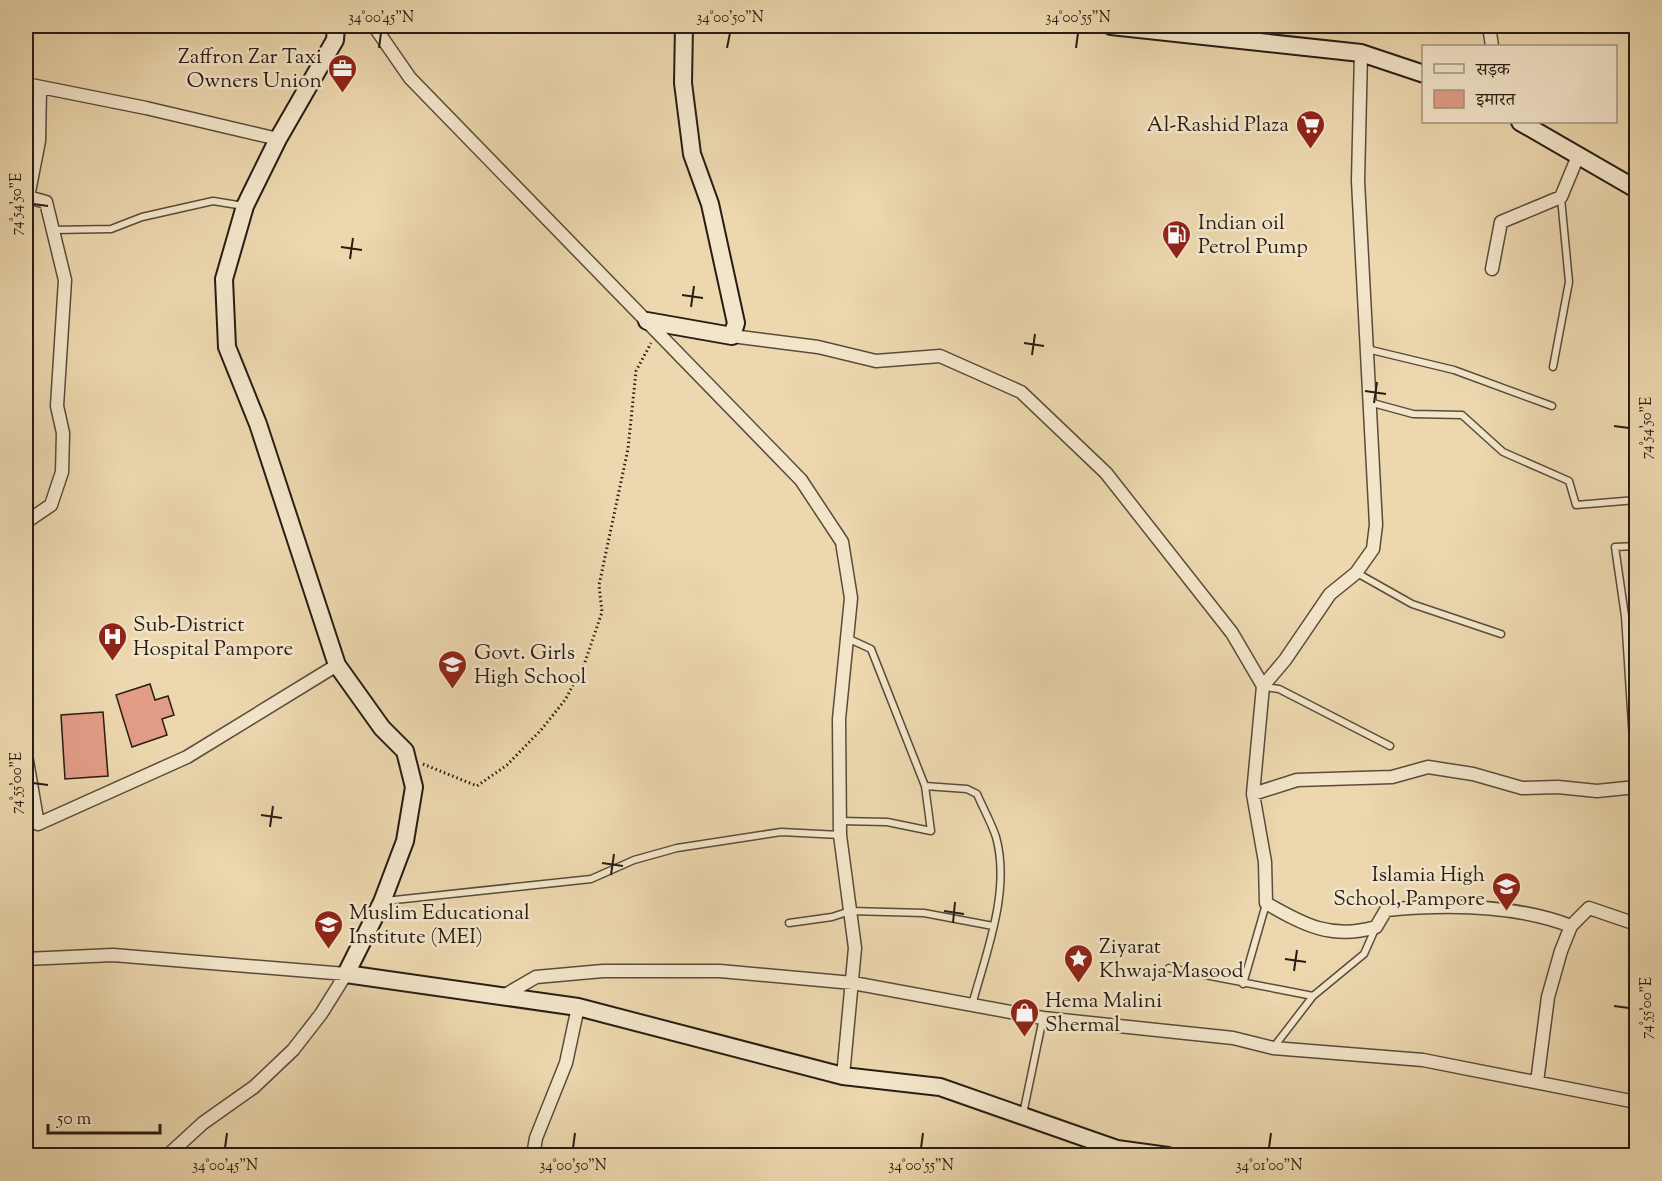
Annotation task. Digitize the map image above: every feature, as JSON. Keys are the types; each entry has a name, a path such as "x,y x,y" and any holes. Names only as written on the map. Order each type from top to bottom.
{"street":[{"path":"167,1155 203,1123 254,1087 293,1050 321,1014 346,974 382,902 405,841 414,787 405,751 382,728 338,665 258,424 227,347 224,279 244,206 278,139 335,40 336,26"},
{"path":"374,26 410,78 801,480 842,542 851,598 839,719 840,835 855,948 843,1076"},
{"path":"684,26 683,83 692,154 710,204 736,323 732,336"},
{"path":"1112,26 1361,53 1422,73"},
{"path":"1489,26 1492,45"},
{"path":"1361,53 1358,182 1376,525 1373,549 1356,573 1330,594 1285,660 1263,686 1253,794 1265,862 1266,903 1292,918 1323,930 1354,933 1376,927 1386,910 1450,906 1540,914 1571,926"},
{"path":"26,84 146,108 278,139"},
{"path":"26,522 51,505 62,472 63,433 57,406 65,280 46,202 28,197 39,141 40,88"},
{"path":"1522,123 1636,189"},
{"path":"1492,269 1501,222 1560,197 1578,156"},
{"path":"652,326 818,347 876,361 940,356 1021,392 1106,473 1232,633 1263,686"},
{"path":"26,755 38,824 187,757 338,665"},
{"path":"1253,794 1297,780 1392,777 1428,767 1473,774 1522,788 1558,787 1597,791 1636,787"},
{"path":"1537,1082 1548,997 1571,926 1589,908 1636,924"},
{"path":"26,959 112,955 346,974 578,1007 843,1076 940,1087 1116,1152 1167,1155"},
{"path":"505,995 536,977 603,971 720,971 853,982 1043,1018 1233,1038 1273,1048 1423,1060 1636,1102"},
{"path":"533,1155 536,1138 566,1063 578,1007"}],"lane":[{"path":"1553,367 1569,282 1560,197"},
{"path":"52,230 111,229 142,217 213,201 244,206"},
{"path":"1366,349 1454,370 1552,406"},
{"path":"1368,402 1413,414 1462,415 1503,452 1569,481 1576,505 1636,500"},
{"path":"1636,546 1615,547 1625,616 1636,787"},
{"path":"1356,573 1412,604 1501,634"},
{"path":"840,821 887,822 931,831 925,786 871,649 847,638"},
{"path":"1263,686 1279,689 1390,746"},
{"path":"925,786 967,789 977,794 996,837 1001,876 993,926 971,1006"},
{"path":"382,902 591,879 634,860 677,848 781,832 840,835"},
{"path":"1243,984 1266,903"},
{"path":"789,923 832,916 850,910 924,913 993,926"},
{"path":"1273,1048 1313,996 1364,954 1376,927"},
{"path":"1169,968 1313,996"},
{"path":"1023,1116 1043,1018"}],"path":[{"path":"405,751 413,760 477,786 507,765 566,700 584,665 602,612 599,585 628,449 636,371 652,326"}],"building":[{"path":"150,684 155,700 168,696 174,715 162,719 167,735 132,747 116,695"},
{"path":"103,712 108,776 65,779 61,715"}],"place":[{"name":"Zaffron Zar Taxi Owners Union","path":"343,94"},
{"name":"Al-Rashid Plaza","path":"1310,150"},
{"name":"Indian oil Petrol Pump","path":"1177,260"},
{"name":"Sub-District Hospital Pampore","path":"112,662"},
{"name":"Govt. Girls High School","path":"453,690"},
{"name":"Islamia High School, Pampore","path":"1506,912"},
{"name":"Muslim Educational Institute (MEI)","path":"328,950"},
{"name":"Ziyarat Khwaja Masood","path":"1078,984"},
{"name":"Hema Malini Shermal","path":"1024,1038"}]}
